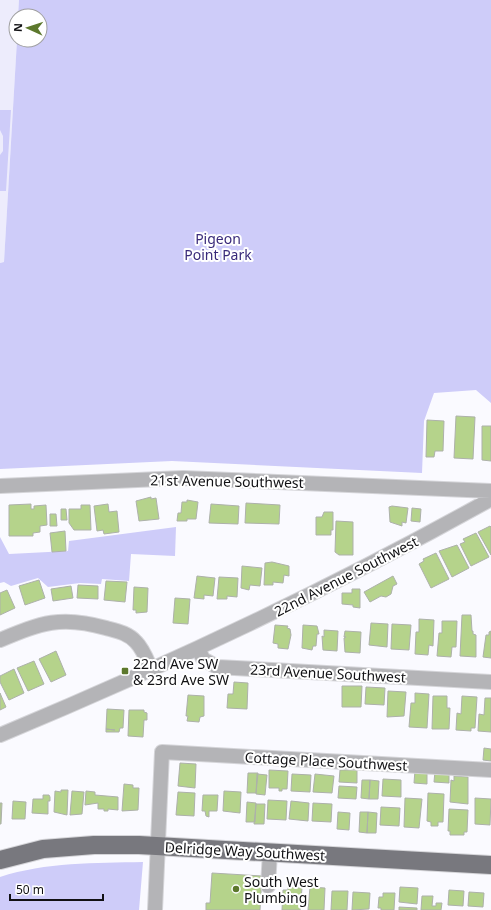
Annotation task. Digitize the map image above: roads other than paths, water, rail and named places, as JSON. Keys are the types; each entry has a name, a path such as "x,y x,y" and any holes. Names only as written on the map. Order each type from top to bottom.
{"main road":[{"name":"Delridge Way Southwest","path":"0,860 50,849 94,845 157,846 491,865"}],"street":[{"name":"21st Avenue Southwest","path":"0,486 183,478 454,489 491,492"},
{"path":"454,489 465,497 472,510"},
{"name":"22nd Avenue Southwest","path":"198,648 353,574 491,499"},
{"path":"0,640 46,623 66,620 88,622 130,637 138,643 151,669"},
{"path":"0,735 198,648"},
{"name":"23rd Avenue Southwest","path":"198,648 203,659 217,667 491,682"},
{"name":"Cottage Place Southwest","path":"157,846 162,752 491,770"},
{"path":"155,910 157,846"},
{"path":"268,886 270,852"}],"place":[{"name":"22nd Ave SW & 23rd Ave SW","path":"125,671"},
{"name":"South West Plumbing","path":"236,889"}],"park label":[{"name":"Pigeon Point Park","path":"218,246"}]}
